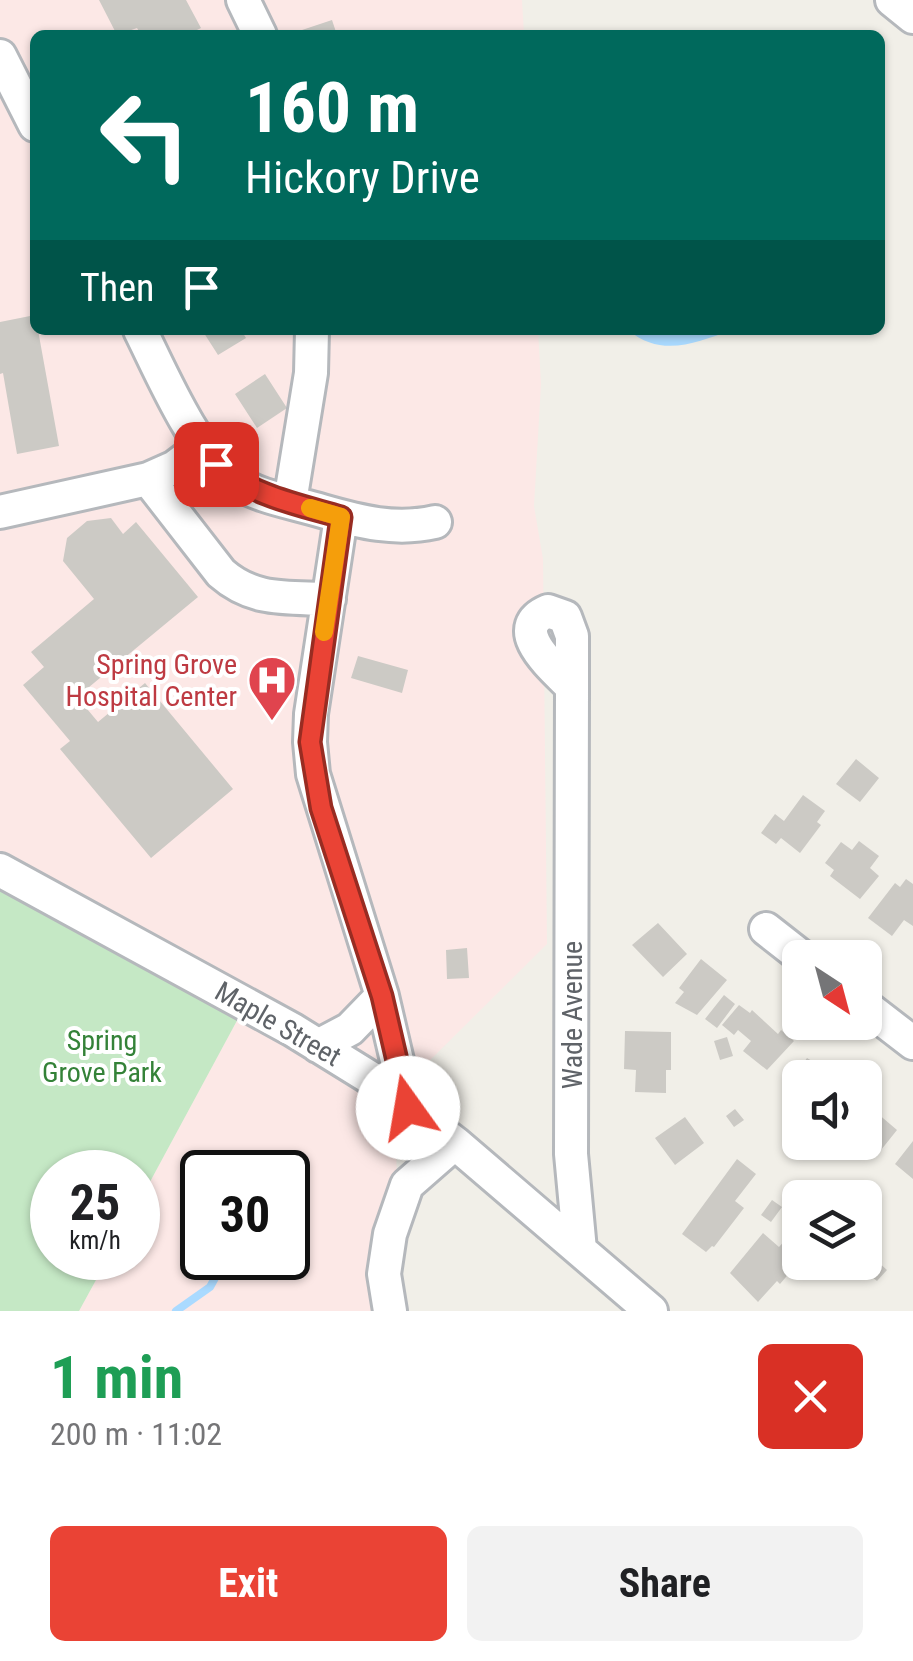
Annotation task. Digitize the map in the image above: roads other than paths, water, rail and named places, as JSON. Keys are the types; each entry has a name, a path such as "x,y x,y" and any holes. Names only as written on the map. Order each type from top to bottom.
{"street":[{"path":"243,0 258,30"},
{"path":"892,0 913,18"},
{"path":"0,56 30,115"},
{"path":"143,335 181,410 216,464 235,481 258,492 341,517 411,528 436,522"},
{"path":"290,502 311,373 312,335"},
{"path":"0,512 148,479 175,467 204,446"},
{"path":"148,479 220,573 235,586 270,596 329,599"},
{"path":"341,517 311,714 313,774 382,996 408,1108"},
{"name":"Wade Avenue","path":"572,687 571,1154 580,1250"},
{"name":"Maple Street","path":"0,870 318,1046 455,1144 580,1250"},
{"path":"766,928 782,941"},
{"path":"318,1046 350,1029 382,996"},
{"path":"882,1019 913,1043"},
{"path":"390,1311 384,1274 390,1234 407,1185 455,1144"},
{"path":"580,1250 651,1311"}],"water":[{"path":"635,335 717,335 666,346"}],"waterway":[{"path":"176,1311 214,1280"}],"place":[{"name":"Spring Grove Hospital Center","path":"272,722"}],"park label":[{"name":"Spring Grove Park","path":"102,1056"}]}
